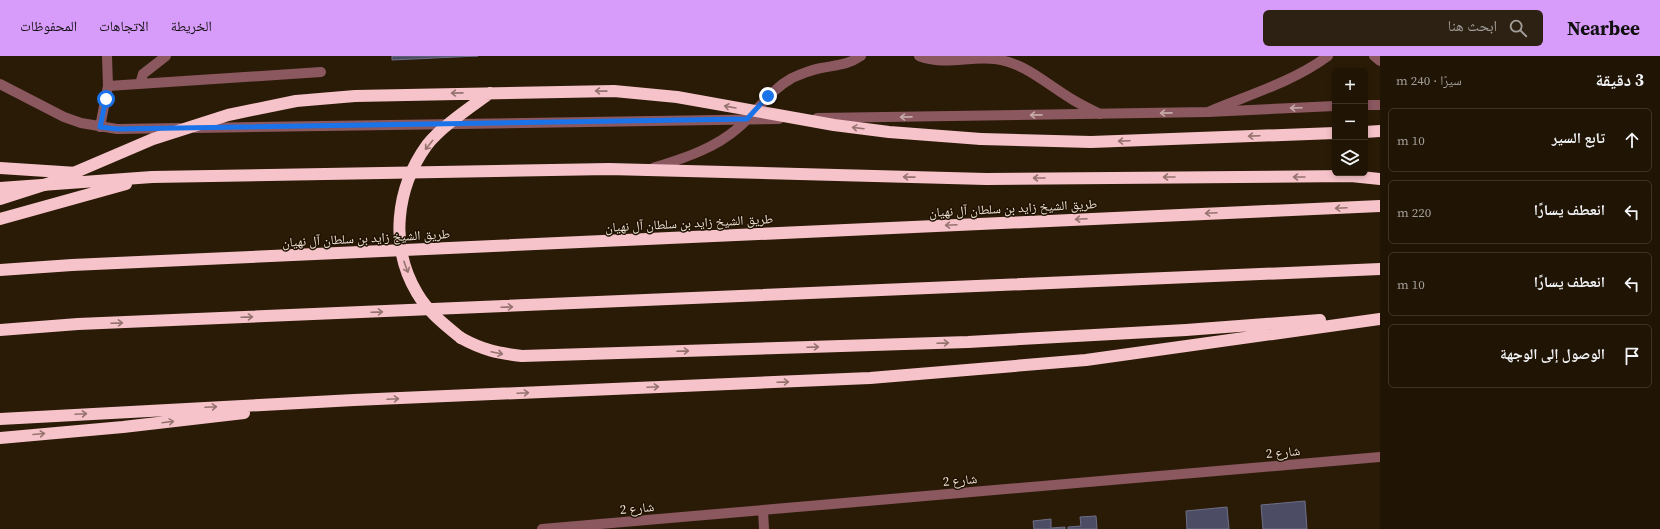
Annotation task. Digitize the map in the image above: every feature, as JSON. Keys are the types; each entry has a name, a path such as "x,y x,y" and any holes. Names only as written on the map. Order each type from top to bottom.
{"highway":[{"path":"0,199 50,182 153,139 228,115 266,106 326,98 356,96 614,91 650,94 834,125 889,132 980,139 1091,142 1332,133"},
{"path":"490,93 451,122 428,144 411,171 401,201 399,233 404,264 417,293 437,318 461,338 480,348 499,354 522,356 975,342 1380,318"},
{"path":"1368,132 1380,131"},
{"path":"0,168 152,177"},
{"path":"0,188 152,177 602,169 986,179 1343,176 1380,178"},
{"path":"0,219 152,177"},
{"name":"طريق الشيخ زايد بن سلطان آل نهيان","path":"0,270 72,265 1380,206"},
{"path":"0,330 78,324 1380,270"},
{"path":"0,419 31,416 354,400 870,378 1086,360 1380,318"},
{"path":"0,438 123,427 354,400"},
{"path":"0,414 31,416"}],"street":[{"path":"100,127 108,86 107,56"},
{"path":"140,84 143,74 166,56"},
{"path":"649,170 698,153 726,138 747,119 768,96 792,78 820,68 845,65 861,56"},
{"path":"919,56 931,60 994,58 1015,63 1031,71 1070,99 1100,114"},
{"path":"1208,112 1295,76 1328,56"},
{"path":"1374,56 1380,61"},
{"path":"108,86 321,72"},
{"path":"0,84 81,123 117,129 1208,112 1332,106"},
{"path":"1368,105 1380,104"},
{"name":"شارع 2","path":"542,529 1380,457"},
{"path":"763,510 764,529"}],"building":[{"path":"392,56 478,56 392,60"},
{"path":"1305,501 1307,529 1263,529 1261,505"},
{"path":"1227,507 1229,529 1187,529 1186,511"},
{"path":"1096,516 1097,529 1068,529 1068,527 1081,526 1080,517"},
{"path":"1051,519 1051,528 1065,527 1065,529 1034,529 1033,521"}],"route":[{"path":"106,99 100,127 117,129 747,119 768,96"}]}
